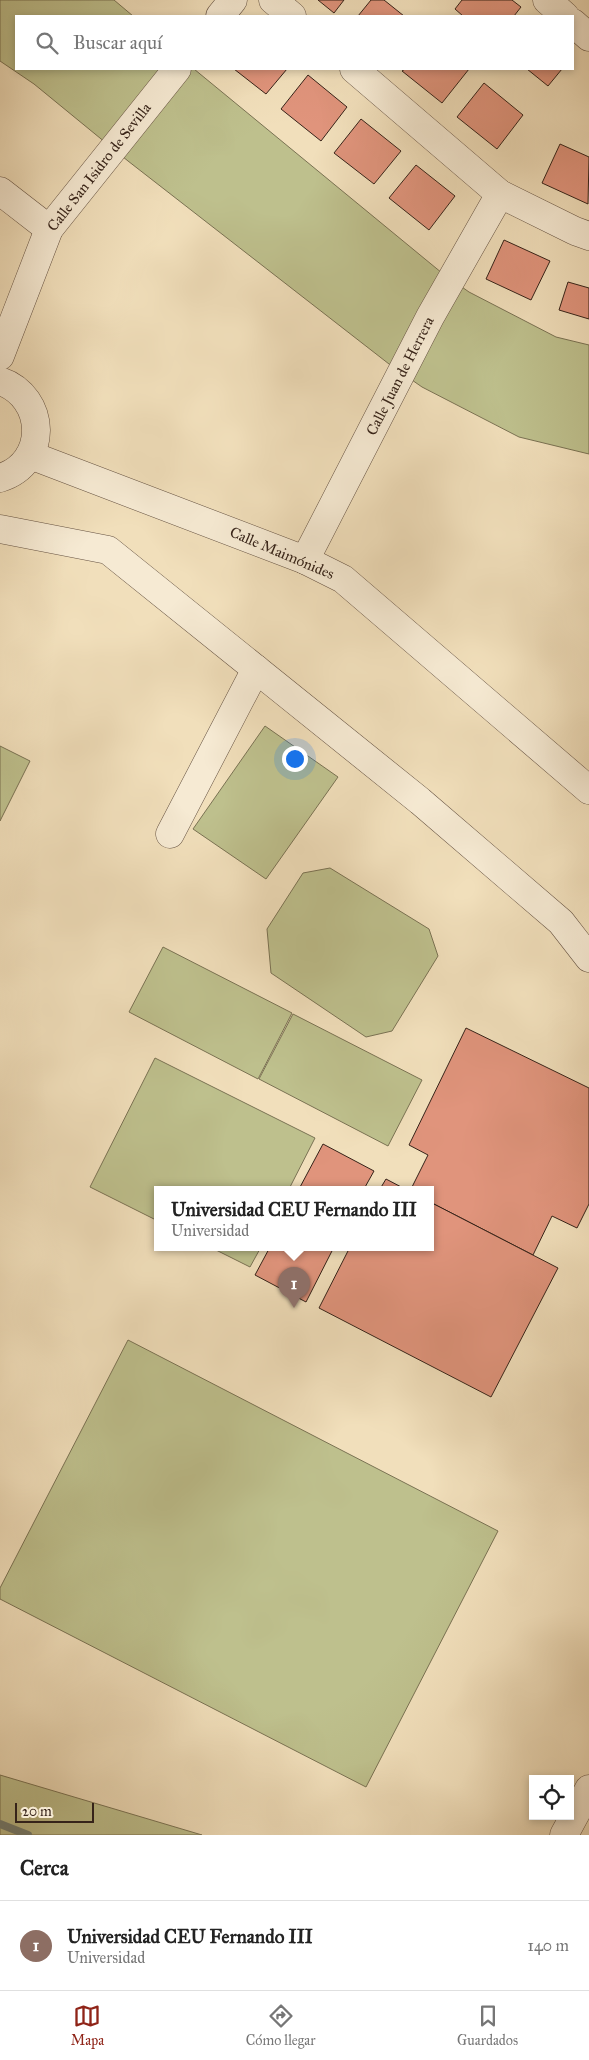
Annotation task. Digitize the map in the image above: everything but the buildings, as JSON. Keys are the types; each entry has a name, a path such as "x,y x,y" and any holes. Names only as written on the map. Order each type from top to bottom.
{"street":[{"path":"221,15 233,0"},
{"path":"273,0 291,15"},
{"path":"547,0 564,15"},
{"path":"574,24 589,37"},
{"name":"Calle San Isidro de Sevilla","path":"0,356 49,229 176,70"},
{"path":"355,70 500,194 574,231 589,236"},
{"path":"0,191 49,229"},
{"name":"Calle Juan de Herrera","path":"305,560 430,317 500,194"},
{"path":"0,381 13,386 26,398 35,413 36,438 30,455 18,469 0,478"},
{"name":"Calle Maimónides","path":"30,455 305,560 343,579 589,790"},
{"path":"0,529 108,550 420,800 561,922 589,958"},
{"path":"170,834 256,669"},
{"path":"564,1835 589,1789"}],"green space":[{"path":"0,0 114,0 132,15 15,15 15,70 195,70 442,273 469,292 556,337 589,345 589,454 519,437 422,387 389,364 128,161 34,84 0,61"},
{"path":"265,726 338,777 266,879 193,829"},
{"path":"0,746 30,761 0,821"},
{"path":"330,868 429,929 438,956 392,1031 366,1037 271,973 267,929 303,873"},
{"path":"163,947 292,1013 258,1079 129,1012"},
{"path":"293,1014 422,1080 388,1146 259,1079"},
{"path":"155,1058 315,1138 291,1186 154,1186 154,1219 90,1187"},
{"path":"218,1251 259,1251 250,1267"},
{"path":"128,1340 498,1531 366,1787 0,1599 0,1588"},
{"path":"0,1775 202,1835 0,1835"}],"waterway":[{"path":"0,1824 28,1835"}],"place":[{"name":"Universidad CEU Fernando III","path":"294,1308"}]}
